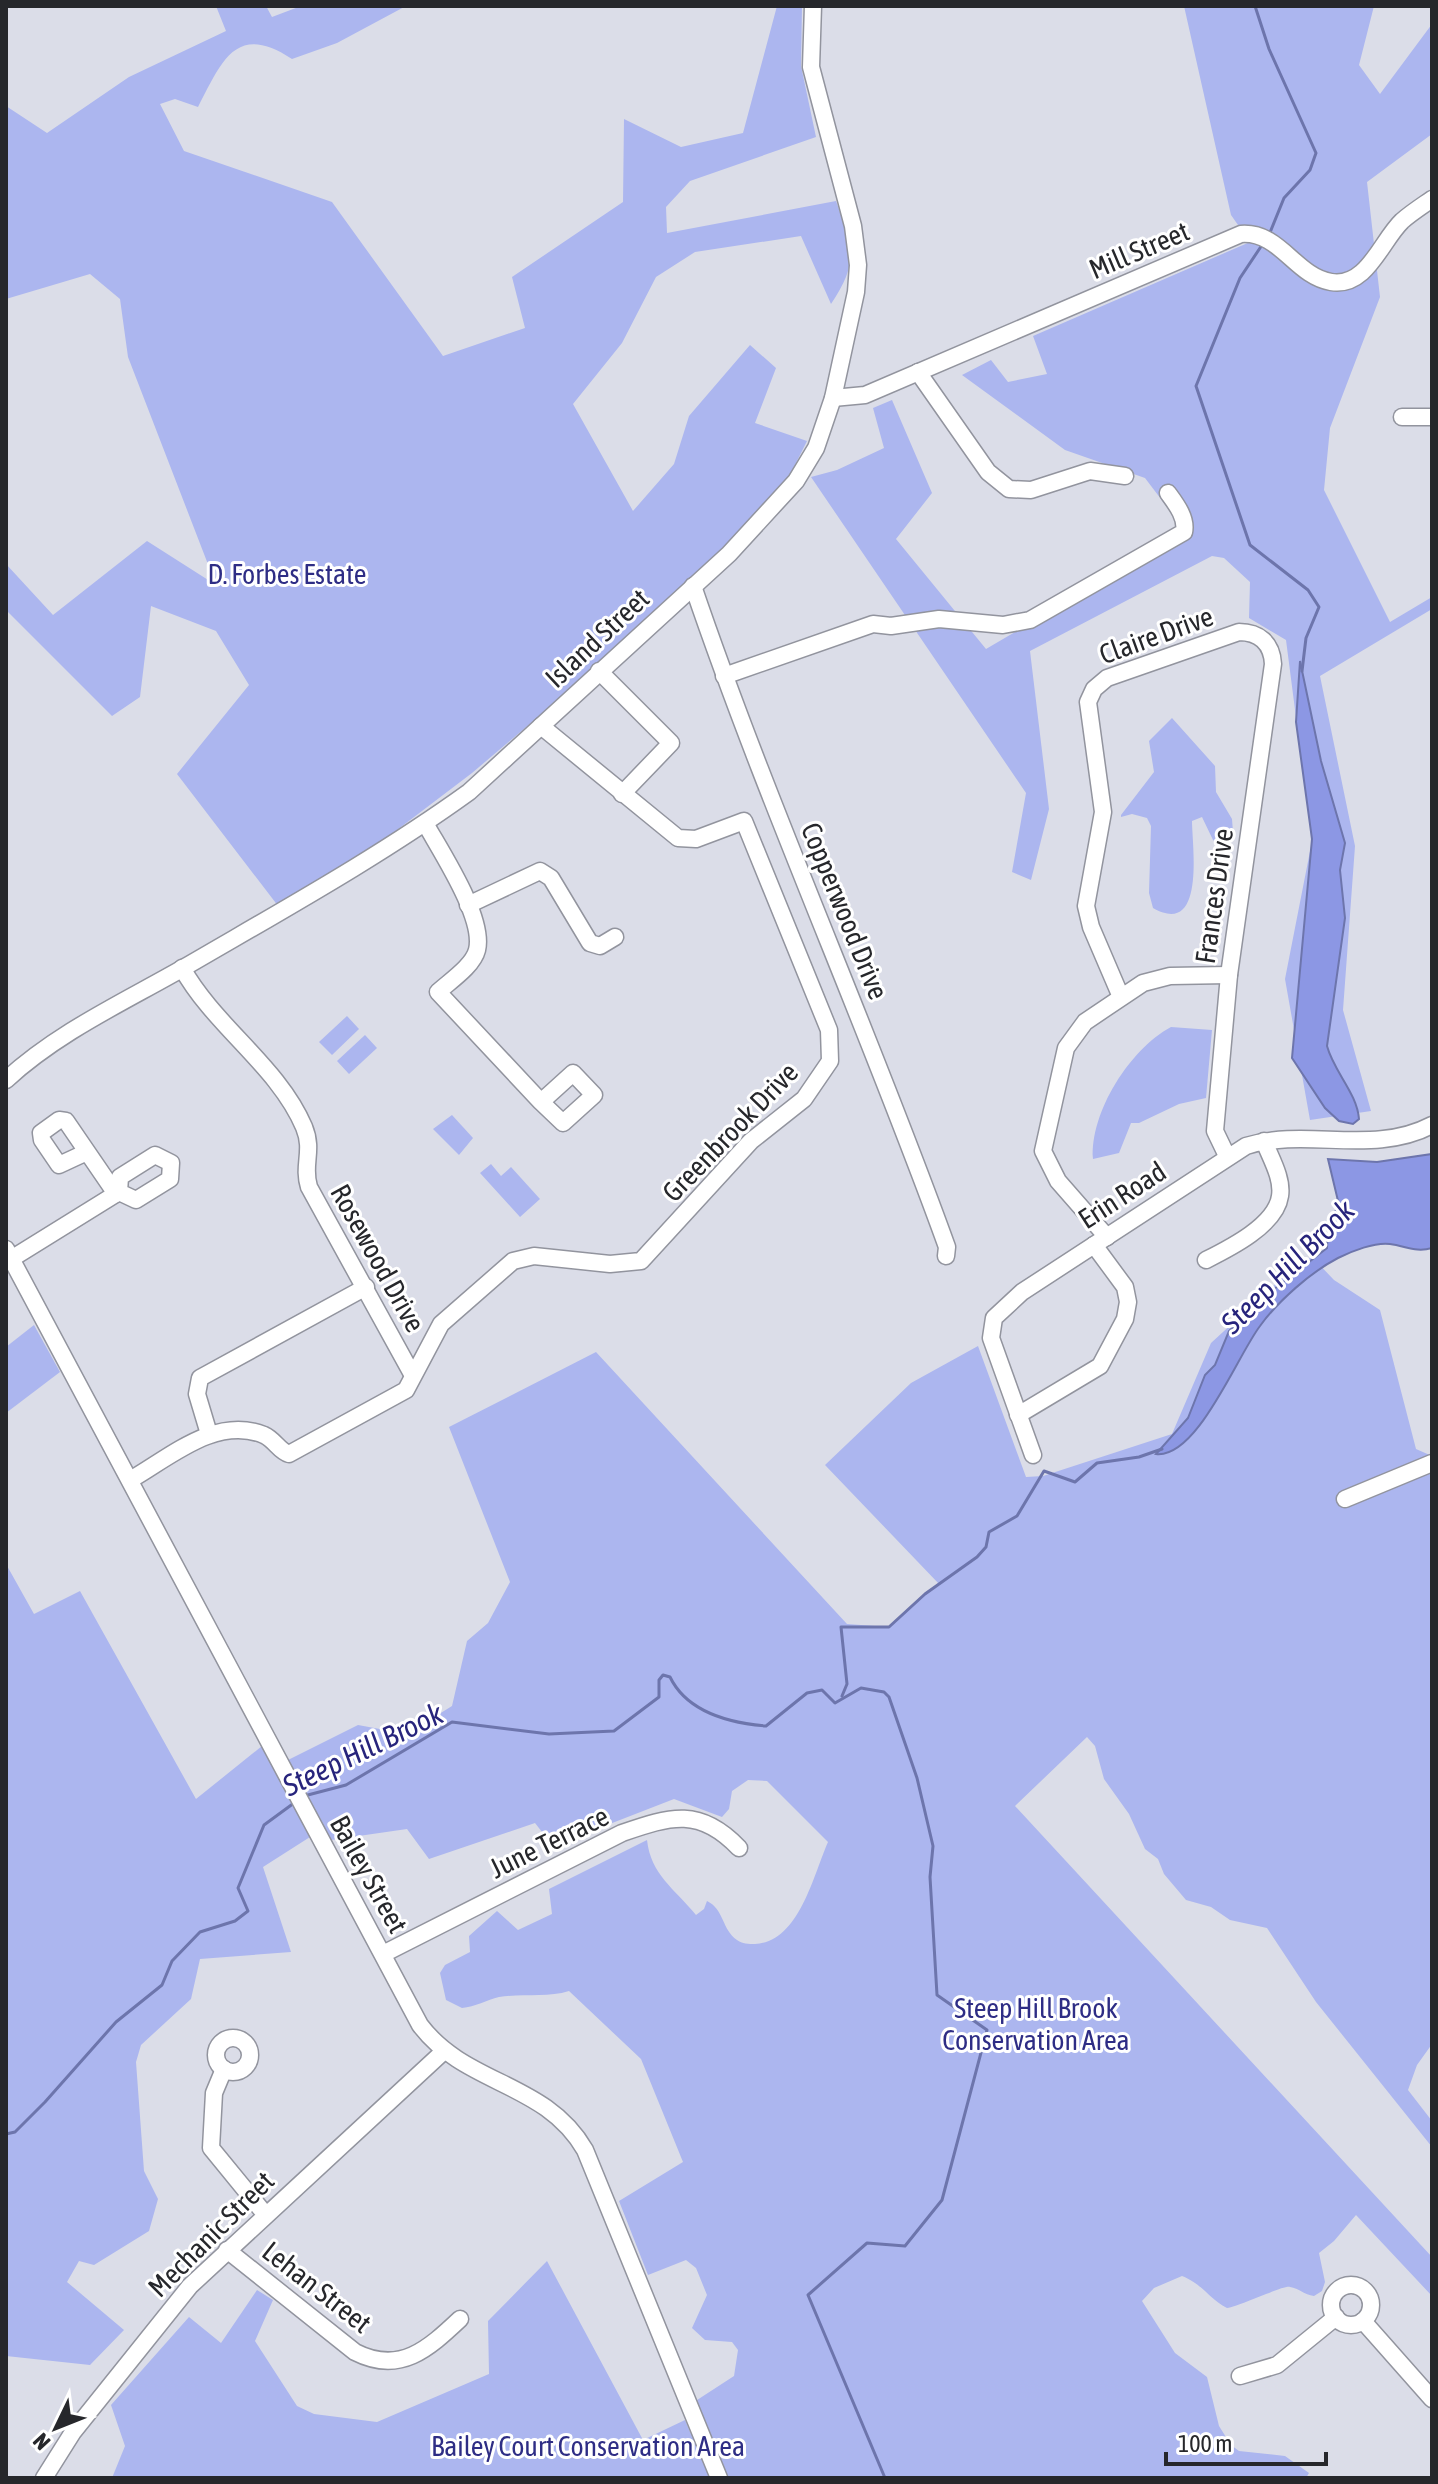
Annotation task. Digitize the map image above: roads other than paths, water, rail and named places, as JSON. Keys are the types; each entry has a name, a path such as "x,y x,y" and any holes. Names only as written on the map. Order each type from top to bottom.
{"street":[{"name":"Island Street","path":"6,1080 61,1038 425,823 483,781 747,536 796,481 816,448 833,398 856,292 858,265 853,226 811,67 813,6"},
{"name":"Mill Street","path":"833,398 865,395 1241,234 1266,238 1314,276 1345,283 1358,276 1402,222 1432,199"},
{"path":"918,372 988,472 1009,489 1031,490 1090,471 1125,476"},
{"path":"1402,417 1432,417"},
{"path":"724,676 873,624 891,626 939,619 1003,625 1030,620 1184,532 1185,525 1168,493"},
{"name":"Copperwood Drive","path":"693,586 724,676 898,1113 947,1247 946,1256"},
{"name":"Claire Drive","path":"1121,997 1091,927 1086,906 1103,812 1088,702 1102,680 1239,632 1255,634 1266,642"},
{"name":"Frances Drive","path":"1227,1156 1215,1131 1229,975 1273,664 1266,642"},
{"path":"599,671 671,743 622,794"},
{"name":"Greenbrook Drive","path":"209,1434 261,1434 289,1454 403,1392 445,1319 513,1261 534,1256 610,1264 641,1261 751,1141 804,1099 830,1061 829,1030 744,821 686,840 622,794 541,726"},
{"path":"425,823 468,905 477,950 473,958 438,992 541,1102"},
{"path":"468,905 543,872 551,878 586,939 600,946 615,937"},
{"name":"Rosewood Drive","path":"182,968 217,1020 292,1104 310,1147 306,1177 309,1187 412,1374"},
{"path":"1018,1415 1100,1366 1125,1319 1128,1302 1125,1287 1101,1241 1058,1181 1043,1146 1068,1042 1085,1022 1143,983 1159,978 1229,975"},
{"name":"Erin Road","path":"1033,1455 992,1347 994,1318 1022,1292 1246,1146 1264,1141 1381,1141 1432,1125"},
{"path":"1206,1260 1232,1247 1272,1214 1277,1206 1280,1187 1264,1141"},
{"path":"8,1254 118,1193 87,1152"},
{"name":"Bailey Street","path":"8,1254 420,2025 443,2052 542,2104 577,2136 599,2180 719,2478"},
{"path":"130,1480 209,1434 197,1394 200,1378 366,1287"},
{"path":"1345,1499 1432,1463"},
{"name":"June Terrace","path":"383,1954 622,1833 646,1825 685,1818 709,1822 739,1848"},
{"name":"Mechanic Street","path":"44,2478 66,2441 190,2286 443,2052"},
{"path":"224,2069 214,2093 211,2148 265,2214"},
{"name":"Lehan Street","path":"227,2250 355,2352 374,2361 413,2356 432,2345 460,2319"},
{"path":"1351,2285 1363,2289 1370,2299 1370,2311 1363,2321 1349,2324 1336,2317 1332,2306 1335,2294 1351,2285"},
{"path":"1240,2376 1277,2365 1336,2317"},
{"path":"1363,2321 1432,2399"}],"waterway":[{"path":"1255,6 1269,49 1316,153 1310,170 1284,198 1269,235"},
{"path":"1262,245 1240,278 1196,386 1250,545 1308,590 1319,607 1306,638 1302,671"},
{"name":"Steep Hill Brook","path":"842,1696 847,1684 841,1627 889,1627 925,1594 977,1557 986,1547 989,1532 1017,1516 1044,1471 1075,1482 1097,1463 1139,1457 1162,1449"},
{"path":"304,1796 346,1785 452,1722 549,1734 614,1731 659,1697 659,1680 663,1675 670,1677 687,1699 711,1714 766,1726 807,1693 822,1690 835,1703 861,1688 884,1692 889,1697 917,1778 933,1846 930,1877 937,1995 987,2030 942,2200 905,2246 867,2243 808,2295 885,2478"},
{"name":"Steep Hill Brook","path":"6,2134 15,2132 45,2102 116,2022 162,1985 172,1961 200,1932 235,1921 248,1911 238,1888 264,1825 294,1803"}],"park label":[{"name":"D. Forbes Estate","path":"287,574"},
{"name":"Steep Hill Brook Conservation Area","path":"1036,2024"},
{"name":"Bailey Court Conservation Area","path":"588,2446"}]}
